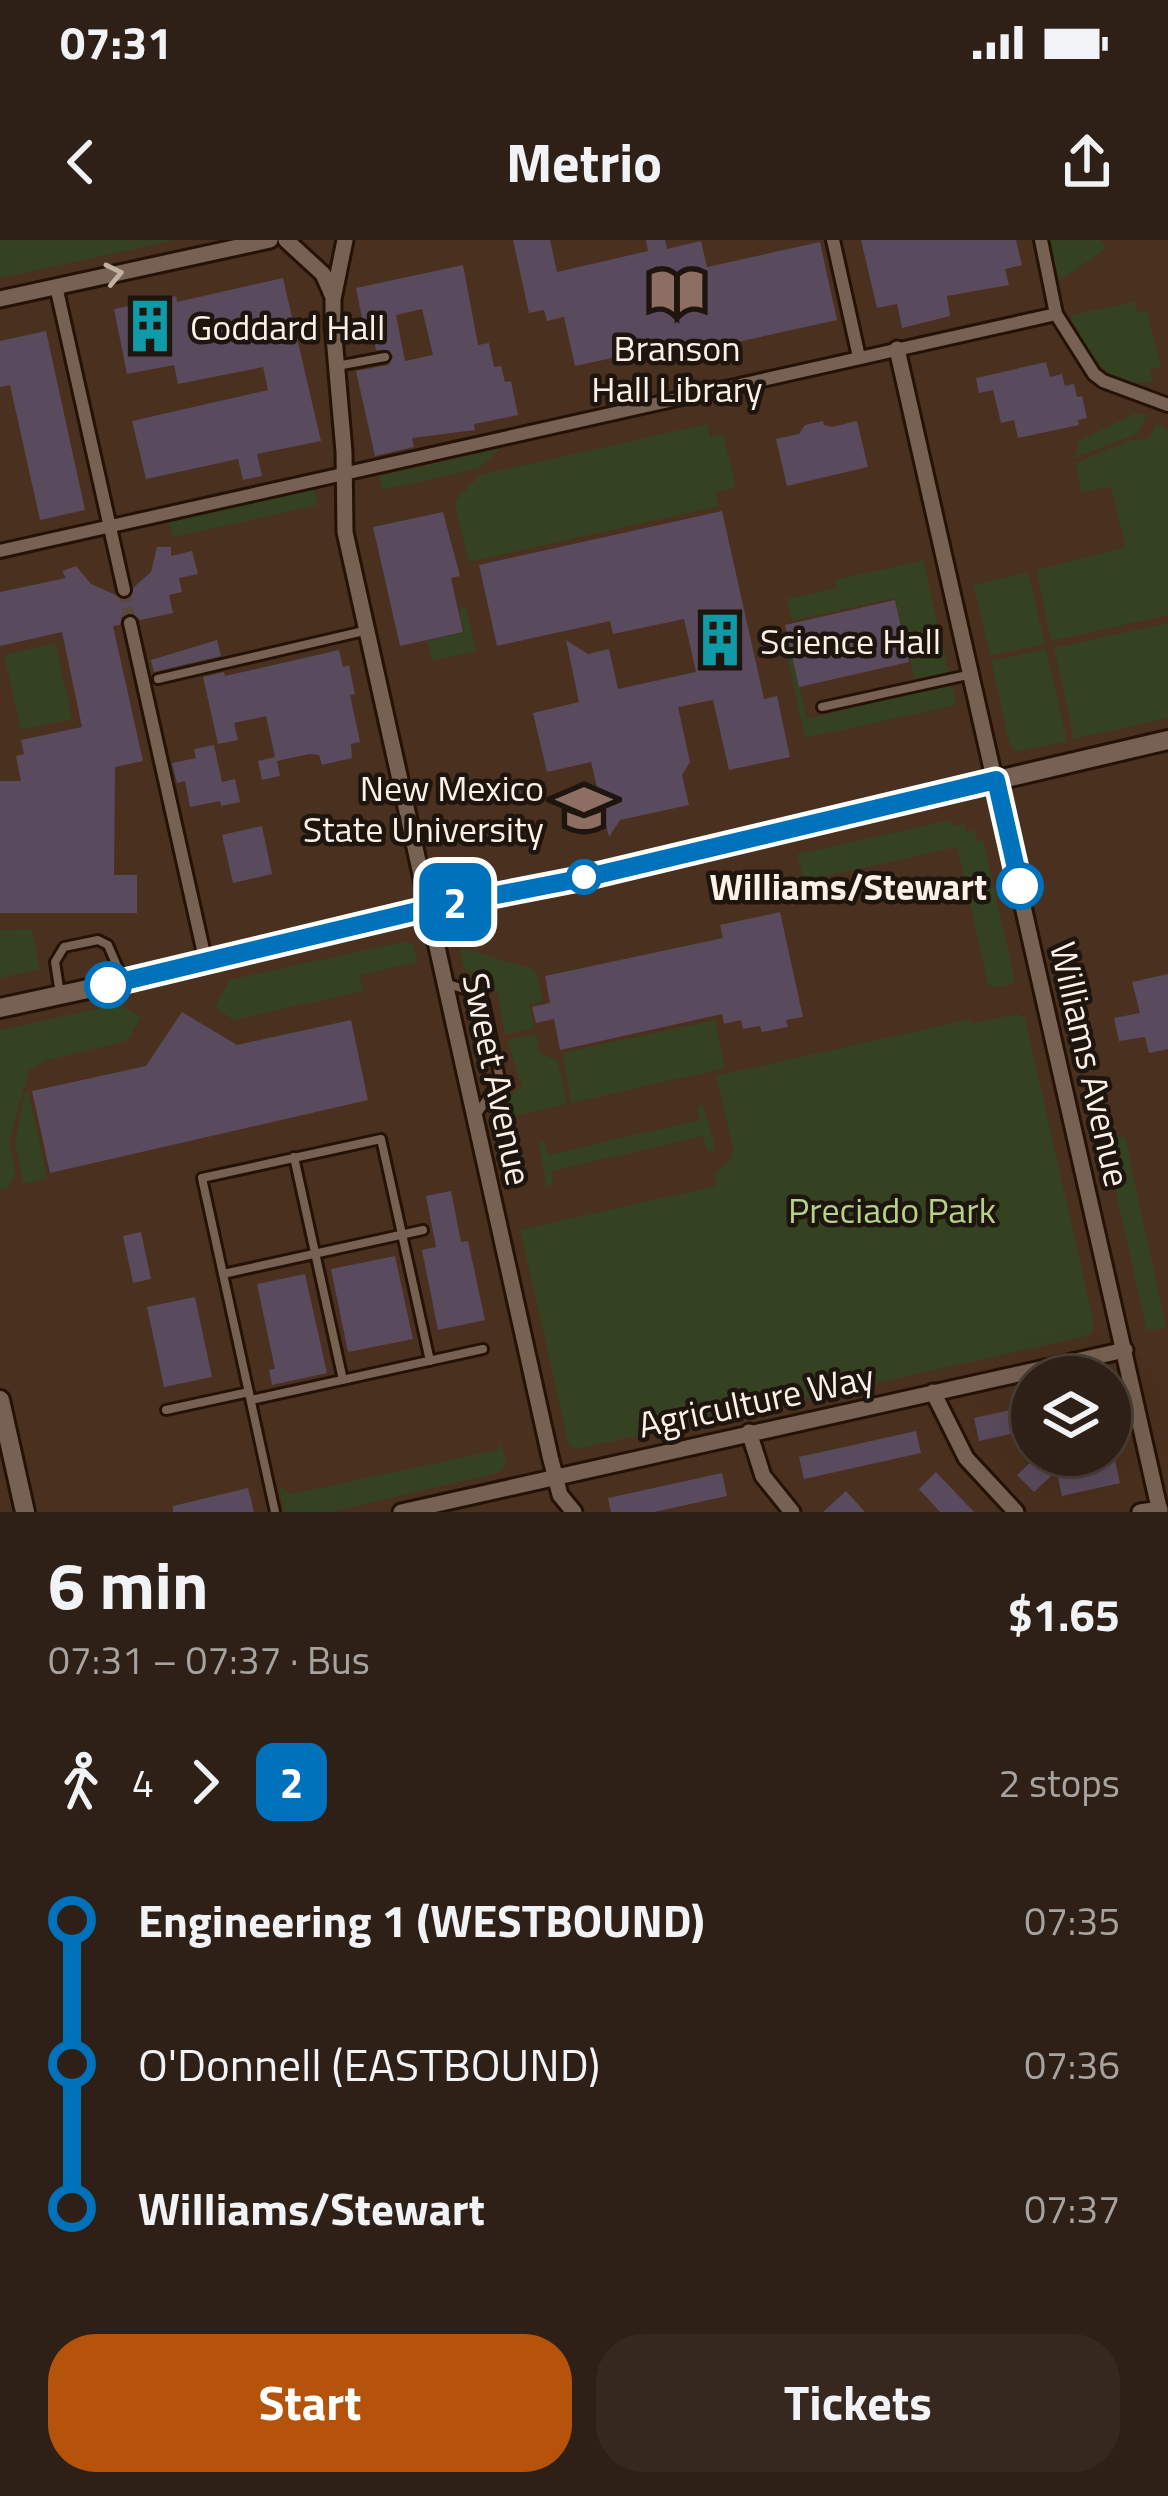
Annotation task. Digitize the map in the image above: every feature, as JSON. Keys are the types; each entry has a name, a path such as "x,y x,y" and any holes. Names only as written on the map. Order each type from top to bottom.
{"street":[{"path":"0,298 270,240"},
{"path":"286,240 323,274 333,298"},
{"name":"Sweet Avenue","path":"345,240 333,298 345,532 554,1475 560,1495 574,1512"},
{"path":"832,240 859,357"},
{"path":"1041,240 1055,314 1087,365 1103,382 1168,405"},
{"path":"56,286 124,590"},
{"path":"0,551 1055,314"},
{"name":"Williams Avenue","path":"897,349 1160,1510"},
{"path":"130,622 206,963"},
{"path":"0,1008 430,908 584,878 1168,740"},
{"name":"Agriculture Way","path":"401,1512 1125,1350"},
{"path":"933,1392 966,1458 1016,1512"},
{"path":"0,1400 25,1512"},
{"path":"749,1432 763,1476 792,1512"},
{"path":"1139,1512 1160,1510"}],"lane":[{"path":"335,367 385,357"},
{"path":"158,679 366,630"},
{"path":"822,707 974,674"},
{"path":"60,994 57,954 64,947 98,940 114,952 123,982"},
{"path":"447,983 477,993 484,1002 498,1087 475,1117"},
{"path":"275,1512 202,1178 381,1139 430,1361"},
{"path":"294,1157 343,1380"},
{"path":"223,1274 423,1231"},
{"path":"166,1410 343,1380 483,1349"}],"shaded area":[{"name":"New Mexico State University","path":"0,240 1168,240 1168,1512 0,1512"}],"green space":[{"path":"0,240 175,240 0,278"},
{"path":"1049,240 1101,240 1107,248 1059,281"},
{"path":"1135,302 1138,313 1147,311 1161,367 1150,369 1152,381 1135,383 1100,365 1070,315"},
{"path":"1136,413 1146,416 1138,433 1075,458 1079,441"},
{"path":"707,424 710,437 723,434 736,487 716,492 719,506 469,562 454,502 480,475"},
{"path":"1157,424 1168,429 1168,615 1051,641 1036,570 1126,547 1111,487 1081,492 1076,463 1127,441 1149,438"},
{"path":"501,448 479,468 382,490 379,476"},
{"path":"314,489 318,505 173,537 168,521"},
{"path":"923,560 949,673 915,681 895,598 792,621 787,599 836,588 835,580"},
{"path":"1028,572 1045,644 990,656 974,585"},
{"path":"466,607 476,651 432,661 427,641 464,632 459,609"},
{"path":"1168,623 1168,718 1074,739 1054,648"},
{"path":"788,638 807,719 952,684 956,705 805,738 783,639"},
{"path":"55,643 72,719 21,730 4,655"},
{"path":"1046,649 1067,741 1015,752 991,661"},
{"path":"951,820 953,826 964,824 966,832 974,830 977,842 983,840 1015,981 1005,986 988,984 957,847 804,881 797,854"},
{"path":"32,929 40,969 0,978 0,930"},
{"path":"402,942 413,944 418,962 360,975 363,991 233,1020 215,1007 229,980"},
{"path":"464,948 535,970 543,1001 529,1004 534,1028 505,1034 497,991 464,968 460,951"},
{"path":"118,1004 141,1017 126,1041 44,1061 29,1071 9,1141 16,1175 9,1187 0,1189 0,1030"},
{"name":"Preciado Park","path":"1018,1014 1025,1018 1094,1324 1091,1335 577,1449 569,1446 520,1230 716,1186 715,1172 730,1161 733,1149 716,1076 971,1019 973,1023"},
{"path":"715,1020 725,1068 571,1103 562,1053"},
{"path":"536,1034 540,1053 558,1061 567,1104 496,1120 515,1090 522,1088 507,1040"},
{"path":"25,1092 29,1093 47,1178 23,1184 15,1141"},
{"path":"703,1104 715,1147 712,1152 707,1151 703,1136 552,1171 553,1185 546,1186 538,1140 545,1142 548,1155 699,1120 698,1106"},
{"path":"1103,1136 1125,1137 1166,1327 1147,1331"},
{"path":"501,1444 506,1464 500,1472 332,1512 284,1512 279,1487 292,1494 497,1450"}],"building":[{"name":"Branson Hall Library","path":"513,240 550,240 557,272 648,251 646,240 665,240 667,249 701,241 707,267 820,242 837,320 665,358 663,347 575,366 564,317 547,321 544,310 529,313"},
{"path":"861,240 1016,240 1022,265 1005,269 1009,285 947,296 950,316 902,328 897,304 877,308"},
{"path":"463,265 478,345 489,343 494,367 501,366 505,382 511,381 518,415 474,424 475,430 412,438 414,447 375,456 356,371 388,365 393,357 389,350 376,350 370,322 363,323 356,288","holes":["422,309 433,355 405,361 396,315"]},
{"path":"283,278 321,441 257,454 262,476 243,480 238,459 146,479 132,421 268,390 263,367 178,384 174,365 127,374 114,309 176,296 177,302"},
{"path":"46,331 85,510 40,520 10,385 0,387 0,341"},
{"path":"1046,362 1050,377 1062,374 1065,386 1074,384 1087,418 1078,420 1079,425 1018,438 1014,420 1001,423 993,390 979,393 976,378"},
{"path":"823,421 832,427 857,421 868,467 787,486 776,439"},
{"name":"Science Hall","path":"722,511 764,699 777,696 790,757 729,770 713,700 678,707 690,762 682,775 689,805 620,820 609,837 591,762 547,772 533,713 579,702 566,640 588,654 609,649 618,689 696,672 684,619 613,634 610,621 497,646 479,565"},
{"path":"443,512 460,576 451,578 463,632 400,646 373,527"},
{"path":"157,547 171,547 171,556 192,551 198,574 179,578 182,592 169,595 173,613 140,620 129,613 122,616 120,625 113,626 143,761 115,767 114,875 137,875 137,913 0,913 0,781 21,781 16,756 24,754 21,740 82,727 62,632 0,646 0,592 66,578 62,571 76,566 91,584 127,600 151,572"},
{"path":"895,600 909,662 799,687 785,625"},
{"path":"217,640 221,656 154,672 151,660"},
{"path":"339,650 343,667 349,665 355,694 350,695 360,742 351,744 352,758 322,765 319,755 309,754 277,761 280,776 262,780 258,761 275,757 266,716 234,723 238,740 218,744 203,677"},
{"path":"214,745 222,782 235,779 240,802 190,807 185,781 177,783 172,763 196,758 194,749"},
{"path":"262,826 272,874 233,883 222,835"},
{"path":"780,912 803,1017 786,1020 788,1027 762,1032 760,1026 743,1029 741,1020 724,1024 722,1014 560,1050 554,1019 536,1023 532,1007 550,1003 545,976 723,938 720,925"},
{"path":"1168,974 1168,1049 1149,1053 1145,1037 1119,1041 1114,1018 1140,1013 1132,982"},
{"path":"182,1012 237,1045 351,1020 368,1100 50,1173 32,1091 146,1066"},
{"path":"451,1191 461,1242 468,1241 485,1320 438,1330 422,1250 436,1247 426,1196"},
{"path":"141,1232 151,1279 133,1283 123,1236"},
{"path":"395,1256 413,1339 348,1352 331,1269"},
{"path":"305,1274 327,1373 272,1385 269,1370 275,1369 257,1284"},
{"path":"195,1297 212,1377 164,1387 147,1307"},
{"path":"1011,1410 1011,1434 979,1441 974,1418"},
{"path":"916,1431 921,1453 804,1479 799,1457"},
{"path":"936,1472 974,1512 940,1512 919,1489"},
{"path":"722,1473 727,1496 654,1512 611,1512 608,1498"},
{"path":"1018,1476 1051,1476 1034,1492"},
{"path":"1058,1476 1118,1476 1120,1483 1062,1496"},
{"path":"248,1488 254,1512 173,1512 173,1506"},
{"path":"846,1491 865,1512 823,1512"}],"tunnel":[{"path":"124,590 130,623"}],"bus line":[{"name":"2","path":"108,985 996,780 1020,886"}],"place":[{"name":"Branson Hall Library","path":"677,291"},
{"name":"Goddard Hall","path":"150,326"},
{"name":"Science Hall","path":"720,640"},
{"name":"New Mexico State University","path":"584,808"},
{"name":"Williams/Stewart","path":"1020,886"}]}
